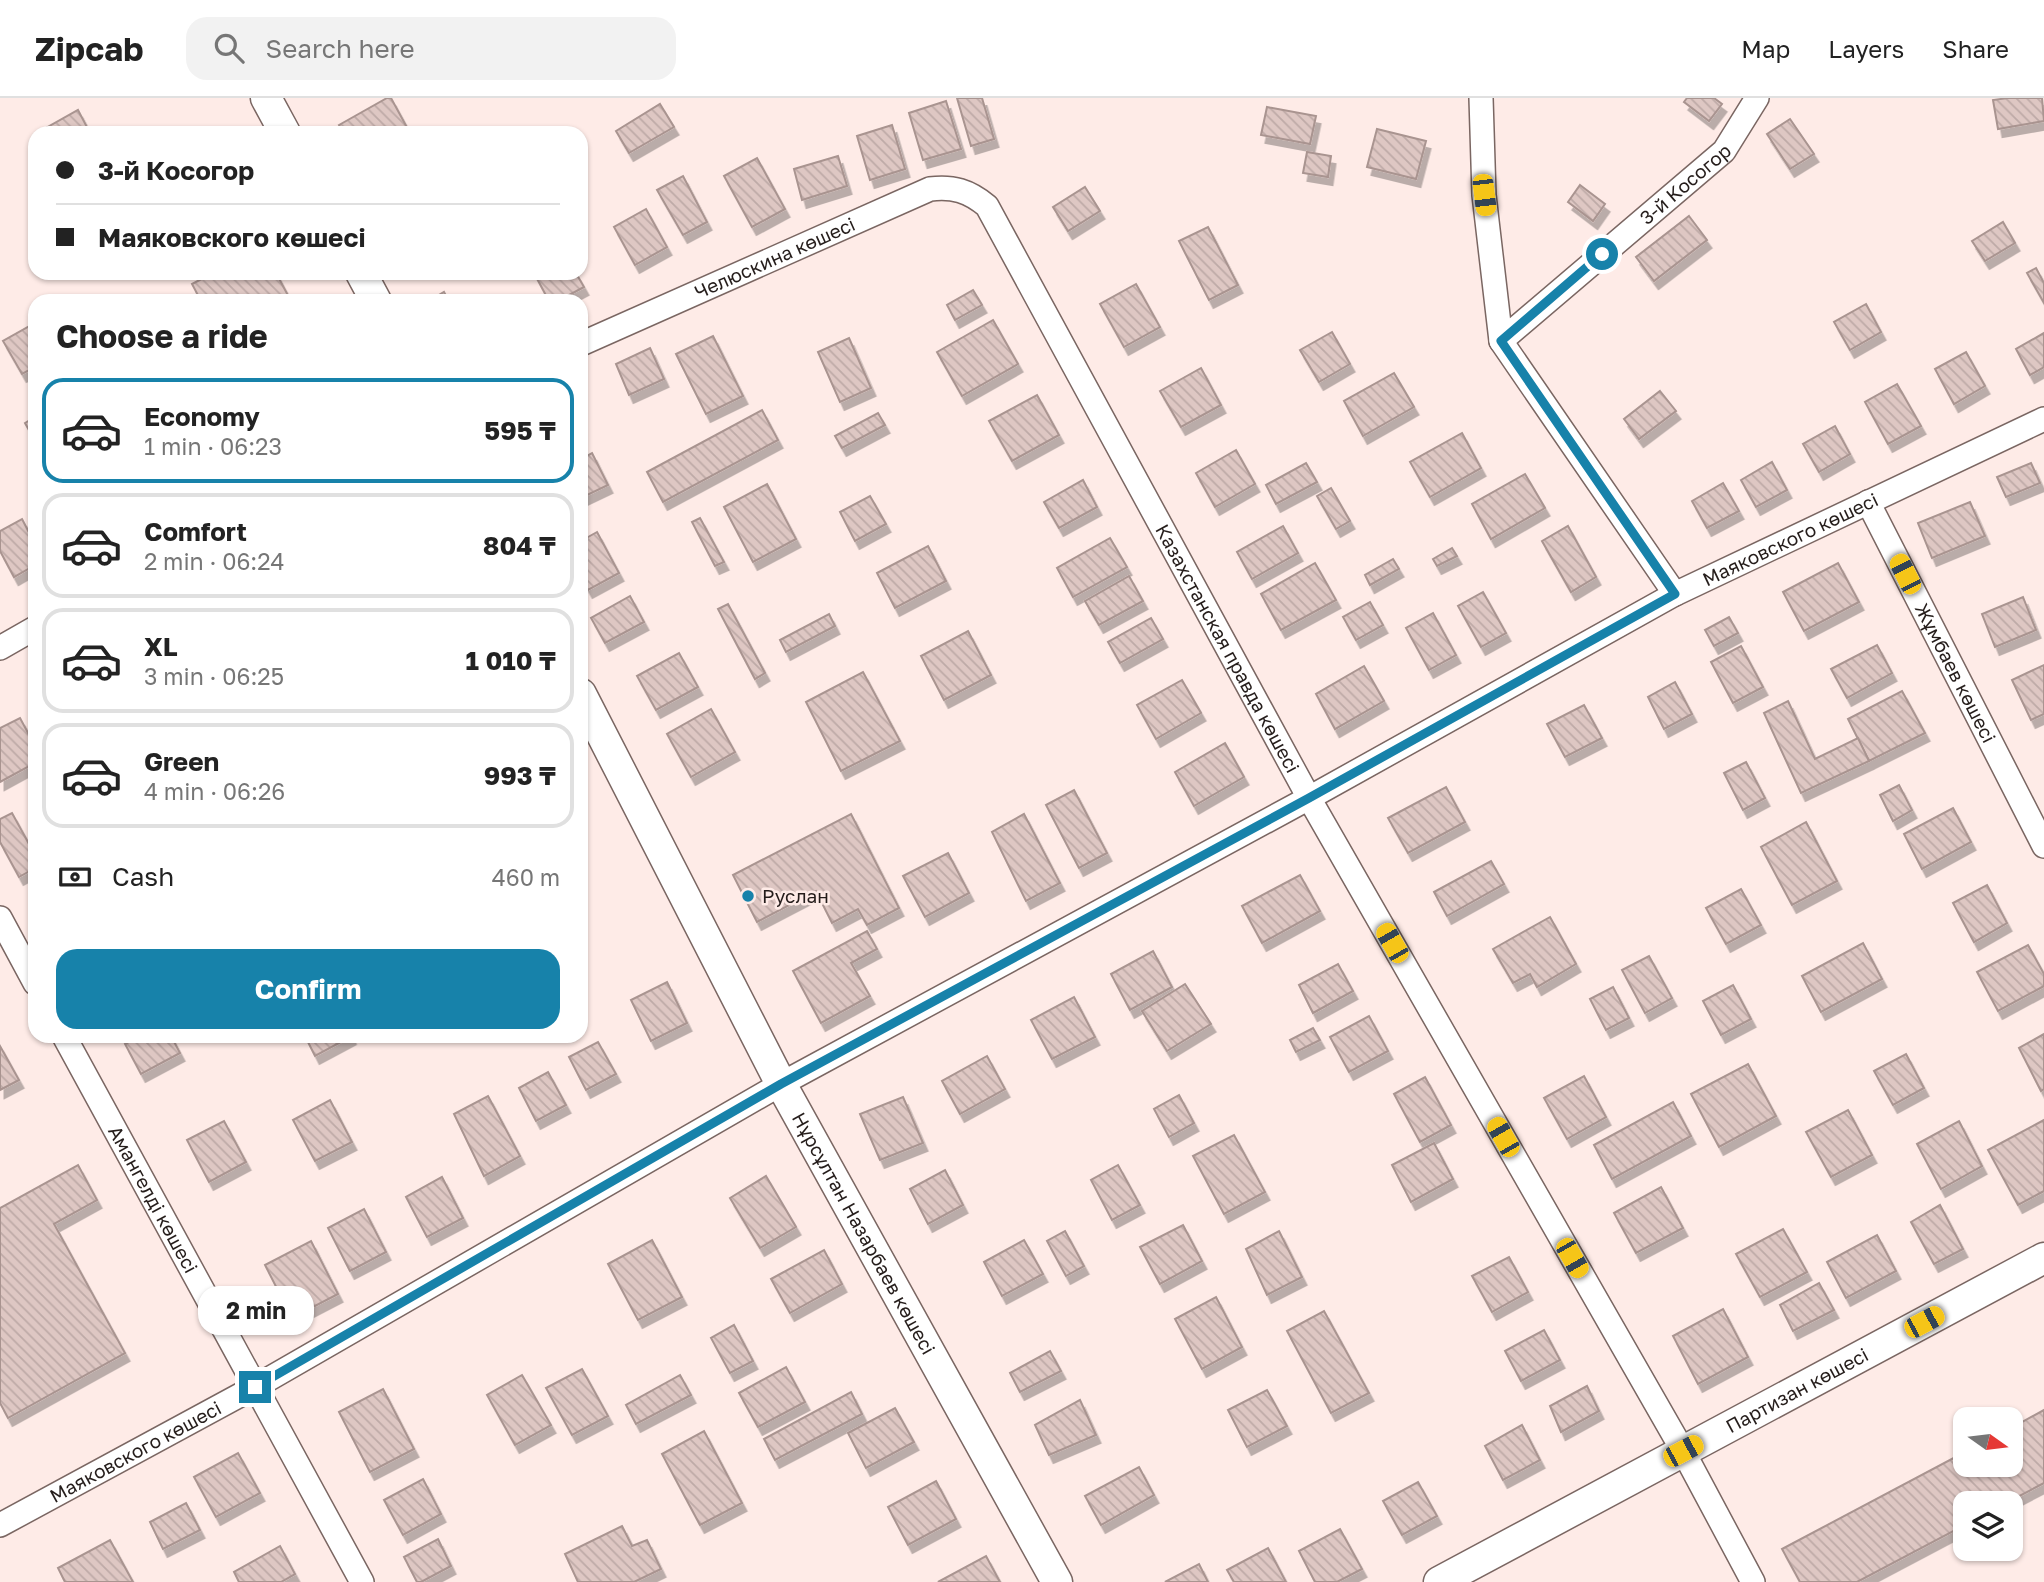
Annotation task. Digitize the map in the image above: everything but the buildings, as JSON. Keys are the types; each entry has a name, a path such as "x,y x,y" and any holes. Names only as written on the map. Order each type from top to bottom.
{"street":[{"path":"266,98 281,126"},
{"path":"1481,98 1484,195 1501,341 1675,594"},
{"name":"3-й Косогор","path":"1501,341 1724,150 1757,98"},
{"name":"Челюскина көшесі","path":"588,341 930,189 952,188 970,193"},
{"name":"Казахстанская правда көшесі","path":"970,193 987,206 1309,798 1683,1451 1753,1582"},
{"name":"Маяковского көшесі","path":"0,1525 255,1387 781,1084 1309,798 1675,594 2044,418"},
{"name":"Жұмбаев көшесі","path":"1868,502 2044,846"},
{"path":"0,648 28,632"},
{"name":"Нұрсұлтан Назарбаев көшесі","path":"588,708 781,1084 1057,1582"},
{"path":"0,918 28,970"},
{"name":"Амангелді көшесі","path":"68,1043 362,1582"},
{"name":"Партизан көшесі","path":"1439,1582 2044,1258"}],"place":[{"name":"Руслан","path":"748,896"}],"route":[{"path":"255,1387 781,1084 1309,798 1675,594 1501,341 1602,254"}]}
